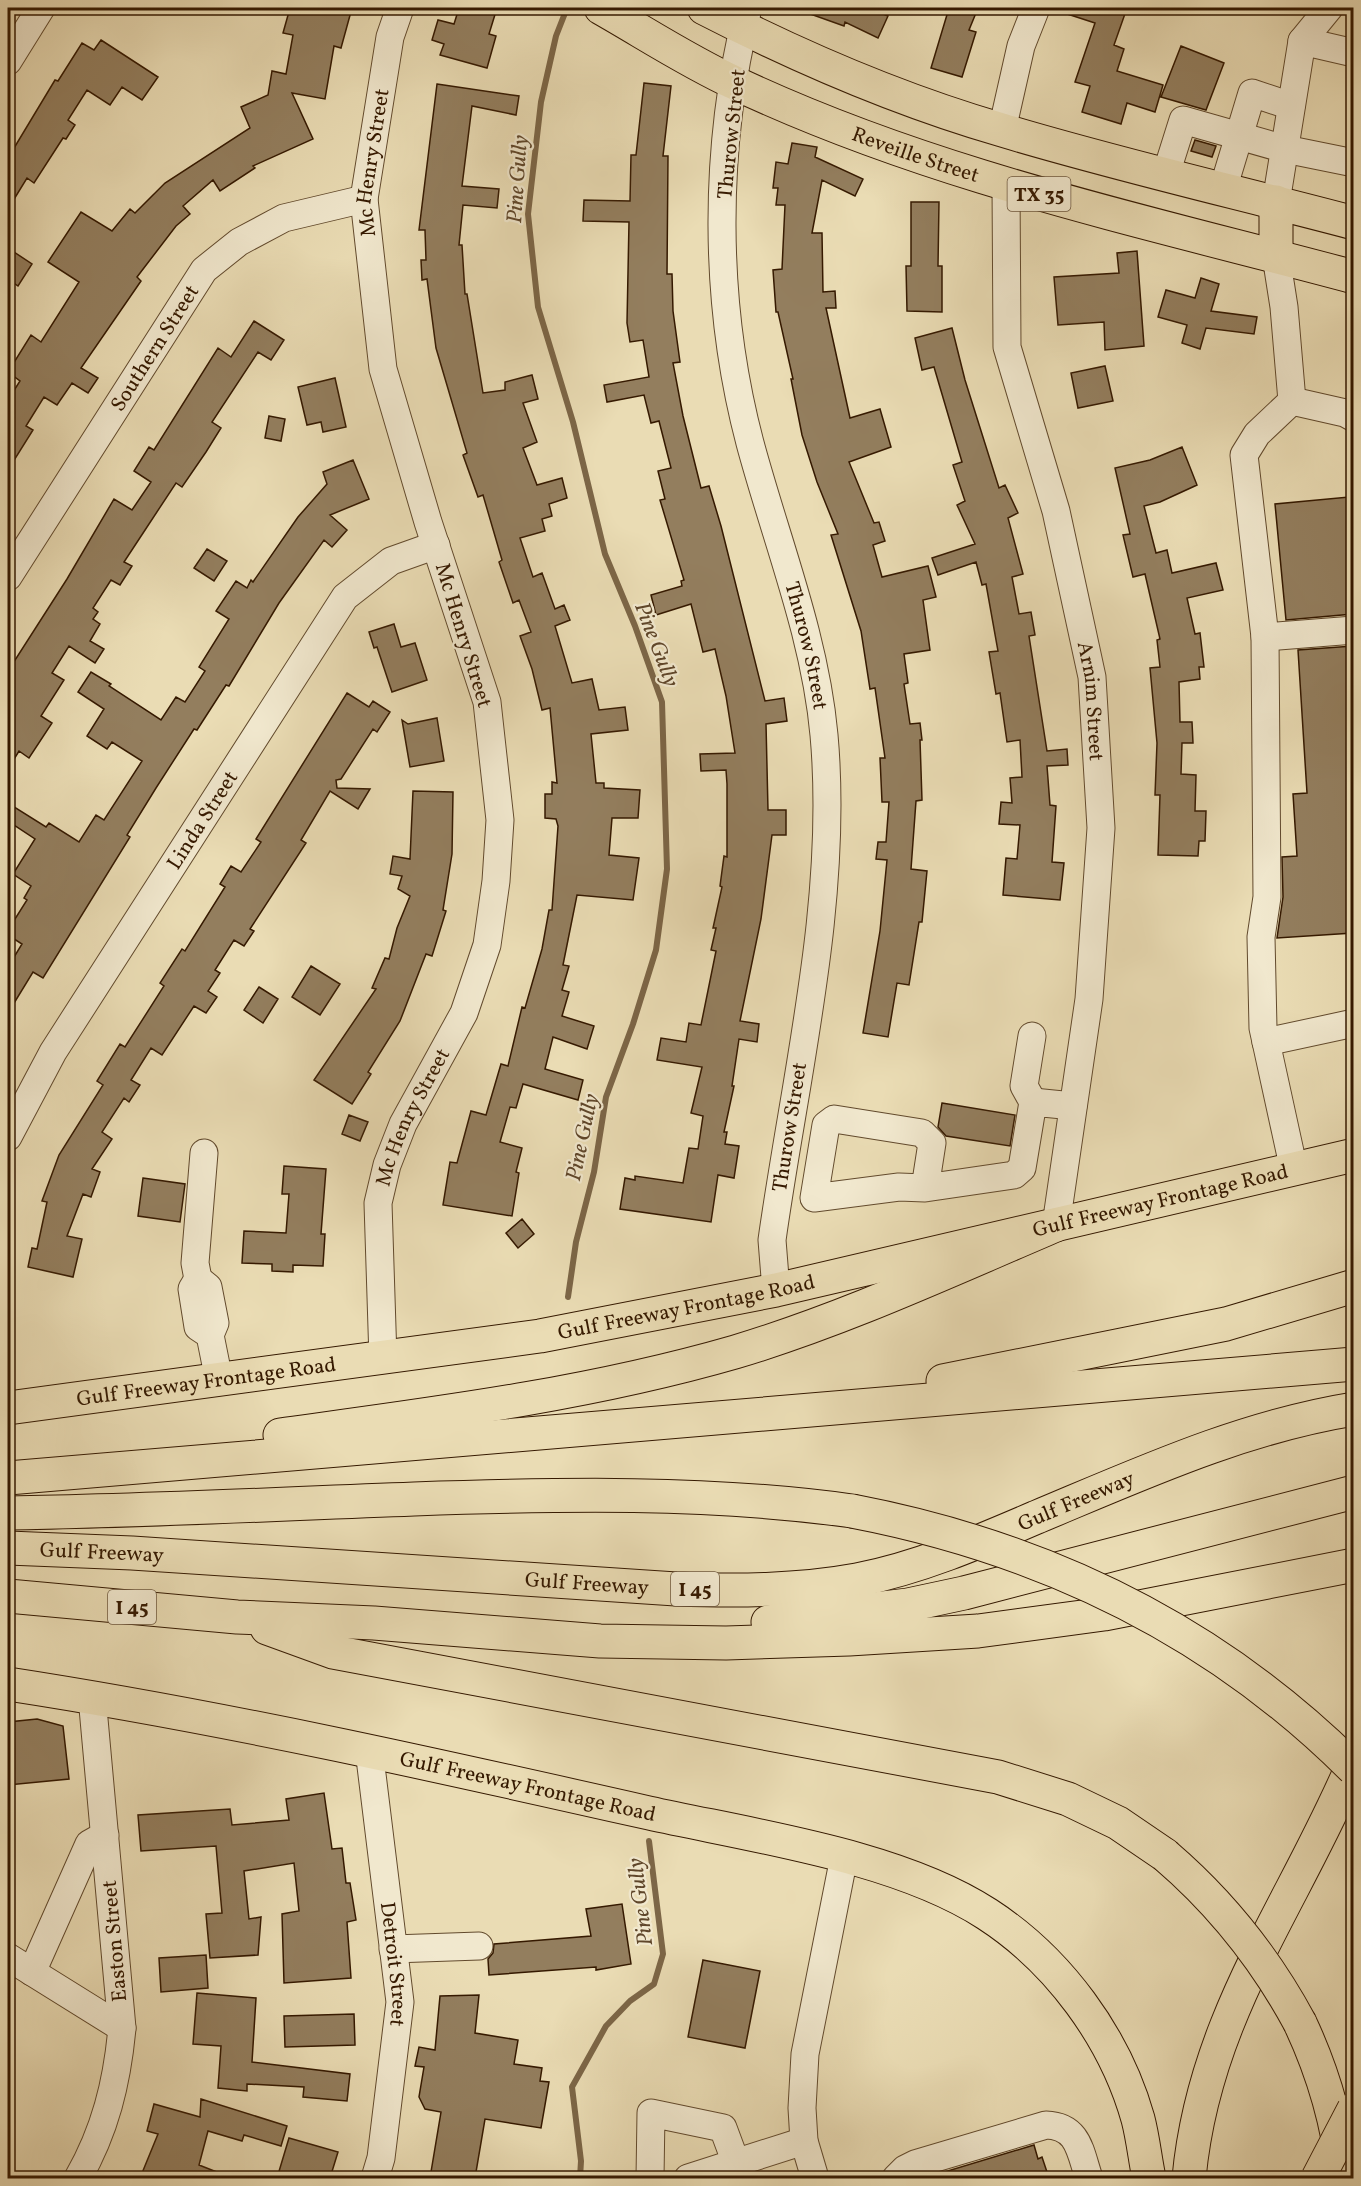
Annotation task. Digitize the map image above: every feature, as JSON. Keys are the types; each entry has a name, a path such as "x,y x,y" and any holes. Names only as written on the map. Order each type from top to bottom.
{"main road":[{"name":"Reveille Street","path":"601,8 734,83 910,154 1098,212 1353,277"},
{"name":"TX 35","path":"704,8 746,18 837,70 928,106 1002,130 1353,223"},
{"path":"1276,202 1276,256"},
{"name":"Gulf Freeway Frontage Road","path":"8,1408 540,1336 776,1290 1353,1155"},
{"path":"8,1473 507,1403 604,1386 737,1351 805,1328 1056,1226"},
{"path":"801,1409 1226,1324 1353,1286"},
{"path":"8,1478 1353,1364"},
{"name":"Gulf Freeway","path":"8,1548 132,1553 676,1589 738,1591 794,1588 857,1580 917,1564 1000,1533 1213,1444 1294,1420 1353,1409"},
{"path":"8,1513 544,1495 683,1496 773,1500 903,1520 991,1545 1075,1577 1126,1602 1194,1641 1257,1684 1296,1715 1353,1769"},
{"path":"374,1623 614,1630 758,1623 836,1615 908,1605 975,1590 1346,1495"},
{"name":"I 45","path":"8,1596 237,1617 374,1623 600,1641 726,1643 849,1640 978,1630 1104,1614 1348,1567"},
{"path":"237,1617 333,1652 998,1777 1068,1799 1118,1823 1165,1855 1204,1890 1239,1929 1272,1974 1300,2023 1324,2077 1333,2108 1344,2178"},
{"name":"Gulf Freeway Frontage Road","path":"8,1684 92,1697 369,1750 844,1857 932,1884 987,1914 1028,1946 1077,1997 1112,2055 1138,2119 1149,2178"},
{"path":"1190,2178 1204,2092 1227,2018 1264,1939 1339,1797 1353,1762"},
{"path":"1318,2178 1353,2109"}],"street":[{"path":"8,61 41,8"},
{"name":"Mc Henry Street","path":"383,1359 378,1203 387,1165 403,1124 464,1013 487,945 496,881 500,820 487,702 382,369 364,199 390,37 400,8"},
{"path":"1002,130 1021,46 1036,8"},
{"path":"1276,202 1302,41 1329,8"},
{"name":"Thurow Street","path":"746,18 734,83 723,166 726,306 749,441 816,673 826,773 823,910 772,1240 776,1290"},
{"path":"1302,41 1353,53"},
{"path":"1223,189 1252,93 1291,106"},
{"path":"1166,174 1183,120 1285,149 1353,163"},
{"name":"Arnim Street","path":"1006,184 1007,347 1056,511 1092,677 1101,828 1089,999 1056,1226"},
{"name":"Southern Street","path":"8,578 204,270 239,242 284,218 364,199"},
{"path":"1276,256 1284,307 1292,400"},
{"path":"1292,400 1345,413 1353,418"},
{"path":"1292,400 1257,434 1244,455 1265,637 1267,897 1261,938 1266,1042 1294,1170"},
{"name":"Linda Street","path":"8,1137 53,1052 345,597 391,561 436,545"},
{"path":"1265,637 1353,630"},
{"path":"1266,1042 1353,1023"},
{"path":"778,1195 814,1198 899,1187 925,1188 1019,1172 1022,1168 1033,1102 1024,1086 1032,1036"},
{"path":"1033,1102 1073,1106"},
{"path":"814,1198 826,1125 834,1119 922,1133 928,1137 932,1143 925,1188"},
{"path":"204,1153 195,1263 198,1279 208,1287 215,1323 210,1335 219,1380"},
{"name":"Easton Street","path":"78,2178 93,2152 108,2113 118,2071 122,2028 92,1697"},
{"name":"Detroit Street","path":"369,1750 400,2002 381,2158 375,2178"},
{"path":"32,1972 89,1844 105,1835"},
{"path":"815,2178 804,2141 802,2108 805,2054 844,1857"},
{"path":"393,1949 479,1946"},
{"path":"8,1957 122,2028"},
{"path":"650,2178 651,2113 723,2128 736,2163"},
{"path":"896,2178 905,2169 915,2164 1046,2125 1060,2125 1071,2132 1089,2178"},
{"path":"688,2178 804,2141"}],"building":[{"path":"290,8 352,8 341,48 334,46 325,99 292,93 313,139 253,166 255,168 220,191 213,180 183,206 190,214 176,226 137,277 141,281 81,368 98,378 88,393 72,383 57,405 44,397 26,426 33,430 8,470 8,400 20,381 8,372 31,335 41,342 79,282 48,262 81,212 112,231 130,209 135,213 165,183 250,128 241,107 268,95 272,71 286,74 293,35 283,33"},
{"path":"459,8 497,8 489,34 496,36 487,68 440,55 444,44 432,40 438,20 454,24"},
{"path":"799,8 869,8 888,16 878,38 845,22 844,26 799,10"},
{"path":"949,8 978,8 969,30 976,32 962,77 931,68"},
{"path":"1059,8 1127,8 1114,45 1124,49 1117,71 1163,85 1155,112 1127,103 1121,124 1082,112 1090,86 1075,82 1095,23 1058,11"},
{"path":"101,40 158,77 142,100 122,87 110,105 87,90 68,120 75,125 66,139 63,138 34,183 27,178 8,209 8,158 55,80 58,81 82,43 94,50"},
{"path":"1181,46 1224,63 1206,110 1161,97"},
{"path":"644,83 671,86 663,156 668,156 667,274 672,274 673,311 680,362 673,363 683,416 701,488 709,486 721,526 765,701 784,698 787,721 766,724 768,810 786,810 786,835 772,835 761,919 740,1021 759,1024 757,1042 739,1039 732,1086 734,1086 724,1132 727,1132 725,1144 739,1146 734,1178 718,1175 711,1222 620,1209 625,1178 635,1180 635,1176 683,1183 689,1148 698,1149 703,1116 691,1113 702,1067 657,1060 661,1038 686,1042 689,1023 701,1025 716,951 711,950 716,928 713,928 722,887 720,886 724,856 727,857 727,784 726,770 701,771 700,754 735,753 726,696 715,649 703,652 691,604 656,615 651,595 682,586 681,581 684,580 660,500 665,499 658,471 671,468 659,421 651,423 644,395 607,402 604,385 649,377 643,340 630,342 627,323 629,222 583,221 584,200 630,201 631,155 636,155"},
{"path":"437,84 519,96 516,115 472,106 462,186 499,189 497,208 463,205 459,245 462,245 465,294 467,294 483,393 505,390 505,382 532,375 538,399 523,403 537,442 523,448 537,485 562,478 567,498 549,504 552,516 542,519 545,531 520,538 533,577 542,573 555,609 564,605 570,620 555,626 572,683 592,679 599,710 625,707 628,730 591,734 596,783 604,783 604,788 640,790 638,818 612,818 609,855 639,858 633,900 577,895 563,965 569,966 562,990 569,992 562,1016 594,1026 587,1049 553,1037 545,1069 583,1080 578,1100 523,1084 516,1108 510,1107 500,1142 522,1148 516,1172 519,1173 512,1216 443,1205 450,1162 457,1163 471,1111 486,1115 501,1064 508,1066 522,1007 525,1008 542,949 549,910 552,910 558,826 556,819 545,818 545,794 552,794 552,782 557,783 550,708 542,710 532,669 520,636 531,632 519,600 513,603 499,562 502,560 483,495 478,497 463,455 467,453 436,348 427,279 422,280 421,260 426,260 425,230 419,230"},
{"path":"1195,140 1216,146 1212,157 1191,151"},
{"path":"792,143 817,147 815,157 863,179 855,196 822,180 812,233 822,233 823,292 835,291 836,308 826,308 850,418 880,409 891,447 849,462 874,523 879,522 885,541 873,545 882,577 928,566 936,597 923,600 930,650 904,654 908,683 904,684 910,724 920,723 922,740 920,740 922,800 916,801 911,869 927,871 922,922 919,922 909,985 897,983 888,1037 863,1033 880,931 887,860 876,859 878,842 886,842 889,802 882,802 880,758 885,758 875,688 870,689 861,631 831,535 838,534 817,482 802,435 791,379 793,379 778,312 776,312 773,270 782,269 785,205 776,205 778,188 773,188 776,162 788,164"},
{"path":"911,202 939,202 938,266 942,266 942,312 907,311 906,266 911,266"},
{"path":"8,248 32,264 18,286 8,279"},
{"path":"1137,251 1144,346 1105,350 1104,322 1058,325 1054,277 1119,273 1117,253"},
{"path":"1201,278 1219,284 1211,311 1257,317 1254,334 1206,328 1200,349 1182,343 1187,325 1158,317 1166,290 1195,298"},
{"path":"254,321 284,340 271,360 258,352 212,422 221,428 206,452 182,487 176,483 124,562 132,566 120,585 111,580 93,608 98,612 93,619 100,624 90,641 104,649 95,663 69,646 52,673 64,680 41,716 52,723 29,758 19,751 8,769 8,671 67,579 114,499 132,510 151,482 134,471 149,447 154,450 218,348 231,357"},
{"path":"952,328 965,380 999,488 1005,485 1018,513 1008,518 1023,574 1012,577 1019,614 1031,612 1035,635 1029,636 1047,751 1067,749 1068,765 1047,766 1050,805 1056,806 1052,862 1064,863 1060,900 1003,895 1006,858 1017,859 1020,825 999,824 1001,802 1012,803 1010,778 1022,777 1020,740 1007,742 1000,693 996,694 989,652 998,651 986,584 982,585 976,562 938,575 932,558 975,544 957,505 965,501 953,465 962,462 934,367 922,370 915,338"},
{"path":"1105,366 1113,401 1078,408 1071,373"},
{"path":"335,378 346,427 323,432 321,422 307,425 298,387"},
{"path":"269,416 285,419 281,441 265,438"},
{"path":"1182,447 1197,485 1160,502 1144,506 1156,553 1167,550 1172,573 1216,563 1223,590 1187,598 1195,634 1200,633 1204,667 1199,667 1200,679 1179,682 1180,722 1192,722 1193,743 1182,743 1181,774 1196,775 1195,811 1206,811 1205,841 1199,841 1198,856 1158,855 1160,795 1155,795 1157,743 1150,668 1160,667 1157,640 1160,639 1145,574 1133,577 1123,535 1130,534 1115,468 1150,460"},
{"path":"353,460 369,499 330,515 347,530 332,547 324,540 279,603 229,686 226,685 197,730 194,729 156,788 127,835 130,837 43,978 33,972 8,1013 8,967 22,944 8,935 8,930 27,900 24,898 31,886 13,874 35,839 8,821 8,803 46,827 49,823 79,842 96,815 104,820 142,761 112,742 107,749 87,736 104,709 78,692 91,672 161,720 176,697 185,702 205,671 199,667 229,619 216,611 236,581 247,588 251,580 253,582 298,517 327,484 323,472"},
{"path":"1349,497 1353,542 1353,614 1286,620 1275,504"},
{"path":"207,549 227,561 214,581 194,568"},
{"path":"394,624 401,647 415,643 427,680 392,692 377,647 374,648 369,632"},
{"path":"1353,646 1353,933 1277,938 1283,897 1282,857 1297,856 1293,794 1307,793 1298,650"},
{"path":"347,693 369,707 373,701 390,712 377,732 373,729 341,779 336,780 337,788 370,789 358,809 330,791 301,840 306,843 250,929 254,931 244,946 234,940 215,970 220,973 208,991 217,997 206,1013 194,1006 162,1055 151,1048 131,1080 140,1085 129,1102 124,1098 102,1132 112,1139 92,1169 100,1172 91,1197 83,1194 67,1236 82,1239 73,1277 28,1267 32,1248 37,1249 47,1202 42,1201 59,1155 103,1085 97,1081 120,1044 125,1047 164,986 160,983 182,949 185,951 225,887 220,884 231,866 241,872 261,842 256,839"},
{"path":"437,718 444,761 410,767 402,720 408,724"},
{"path":"413,791 453,792 452,854 443,910 446,911 432,956 426,954 400,1021 368,1072 371,1074 352,1104 314,1080 376,989 372,988 385,958 389,959 397,928 410,896 398,889 402,876 390,874 393,856 410,859"},
{"path":"311,966 340,984 320,1015 292,997"},
{"path":"259,987 278,999 263,1023 244,1010"},
{"path":"942,1103 1015,1115 1010,1146 946,1136 938,1127"},
{"path":"349,1115 368,1122 360,1141 342,1134"},
{"path":"284,1166 326,1169 321,1234 325,1234 323,1266 293,1265 293,1272 272,1271 272,1264 242,1263 244,1231 286,1233 289,1194 282,1194"},
{"path":"143,1178 185,1184 180,1222 138,1216"},
{"path":"522,1219 534,1234 518,1248 506,1233"},
{"path":"37,1719 63,1726 69,1779 8,1785 8,1722"},
{"path":"324,1793 332,1849 342,1848 346,1883 350,1883 356,1920 347,1922 351,1978 284,1983 282,1914 299,1911 294,1863 244,1871 249,1919 261,1917 258,1955 210,1958 206,1914 222,1913 216,1846 141,1851 138,1815 230,1809 232,1825 289,1820 286,1799"},
{"path":"622,1904 631,1964 596,1970 596,1967 489,1975 488,1959 493,1953 494,1944 591,1936 586,1909"},
{"path":"206,1955 208,1988 161,1992 159,1958"},
{"path":"703,1960 760,1971 745,2048 688,2037"},
{"path":"197,1993 256,1998 252,2062 350,2074 347,2101 303,2097 304,2087 247,2084 247,2091 218,2088 221,2046 193,2044"},
{"path":"479,1995 475,2033 518,2040 514,2064 542,2068 540,2081 549,2082 541,2128 485,2119 475,2178 430,2178 441,2112 425,2109 419,2097 424,2067 415,2066 419,2047 435,2050 440,1996"},
{"path":"354,2014 355,2045 285,2047 284,2016"},
{"path":"201,2099 287,2126 281,2146 244,2135 242,2141 208,2131 199,2165 232,2178 140,2178 158,2134 147,2131 154,2104 200,2117"},
{"path":"289,2138 338,2152 330,2178 277,2178"},
{"path":"1034,2145 1038,2159 1042,2157 1049,2178 931,2178 931,2176"}],"waterway":[{"name":"Pine Gully","path":"567,8 556,36 541,102 528,214 538,307 573,422 605,554 635,626 662,702 667,869 656,950 633,1024 606,1097 594,1172 576,1242 568,1297"},
{"name":"Pine Gully","path":"580,2178 581,2161 572,2087 606,2026 630,2001 654,1984 663,1954 649,1841"}]}
